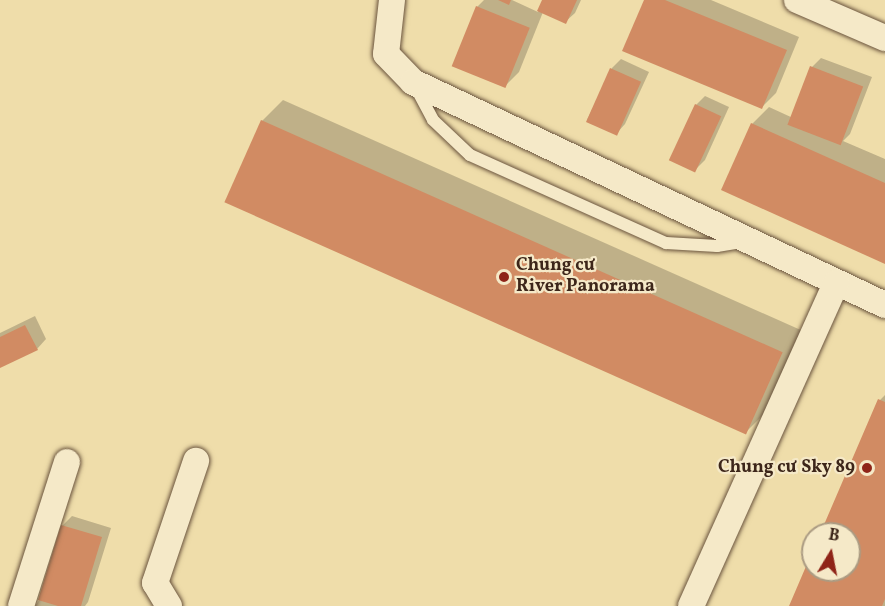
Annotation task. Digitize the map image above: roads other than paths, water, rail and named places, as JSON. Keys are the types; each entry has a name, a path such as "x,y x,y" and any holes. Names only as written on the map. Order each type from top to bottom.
{"street":[{"path":"392,0 386,54 412,82 885,305"},
{"path":"797,0 885,39"},
{"path":"692,606 836,283"},
{"path":"169,606 155,583 196,461"},
{"path":"21,606 67,462"}],"lane":[{"path":"412,82 433,120 470,155 666,243 717,246 749,241"}],"place":[{"name":"Chung cư River Panorama","path":"504,277"},
{"name":"Chung cư Sky 89","path":"867,468"}]}
